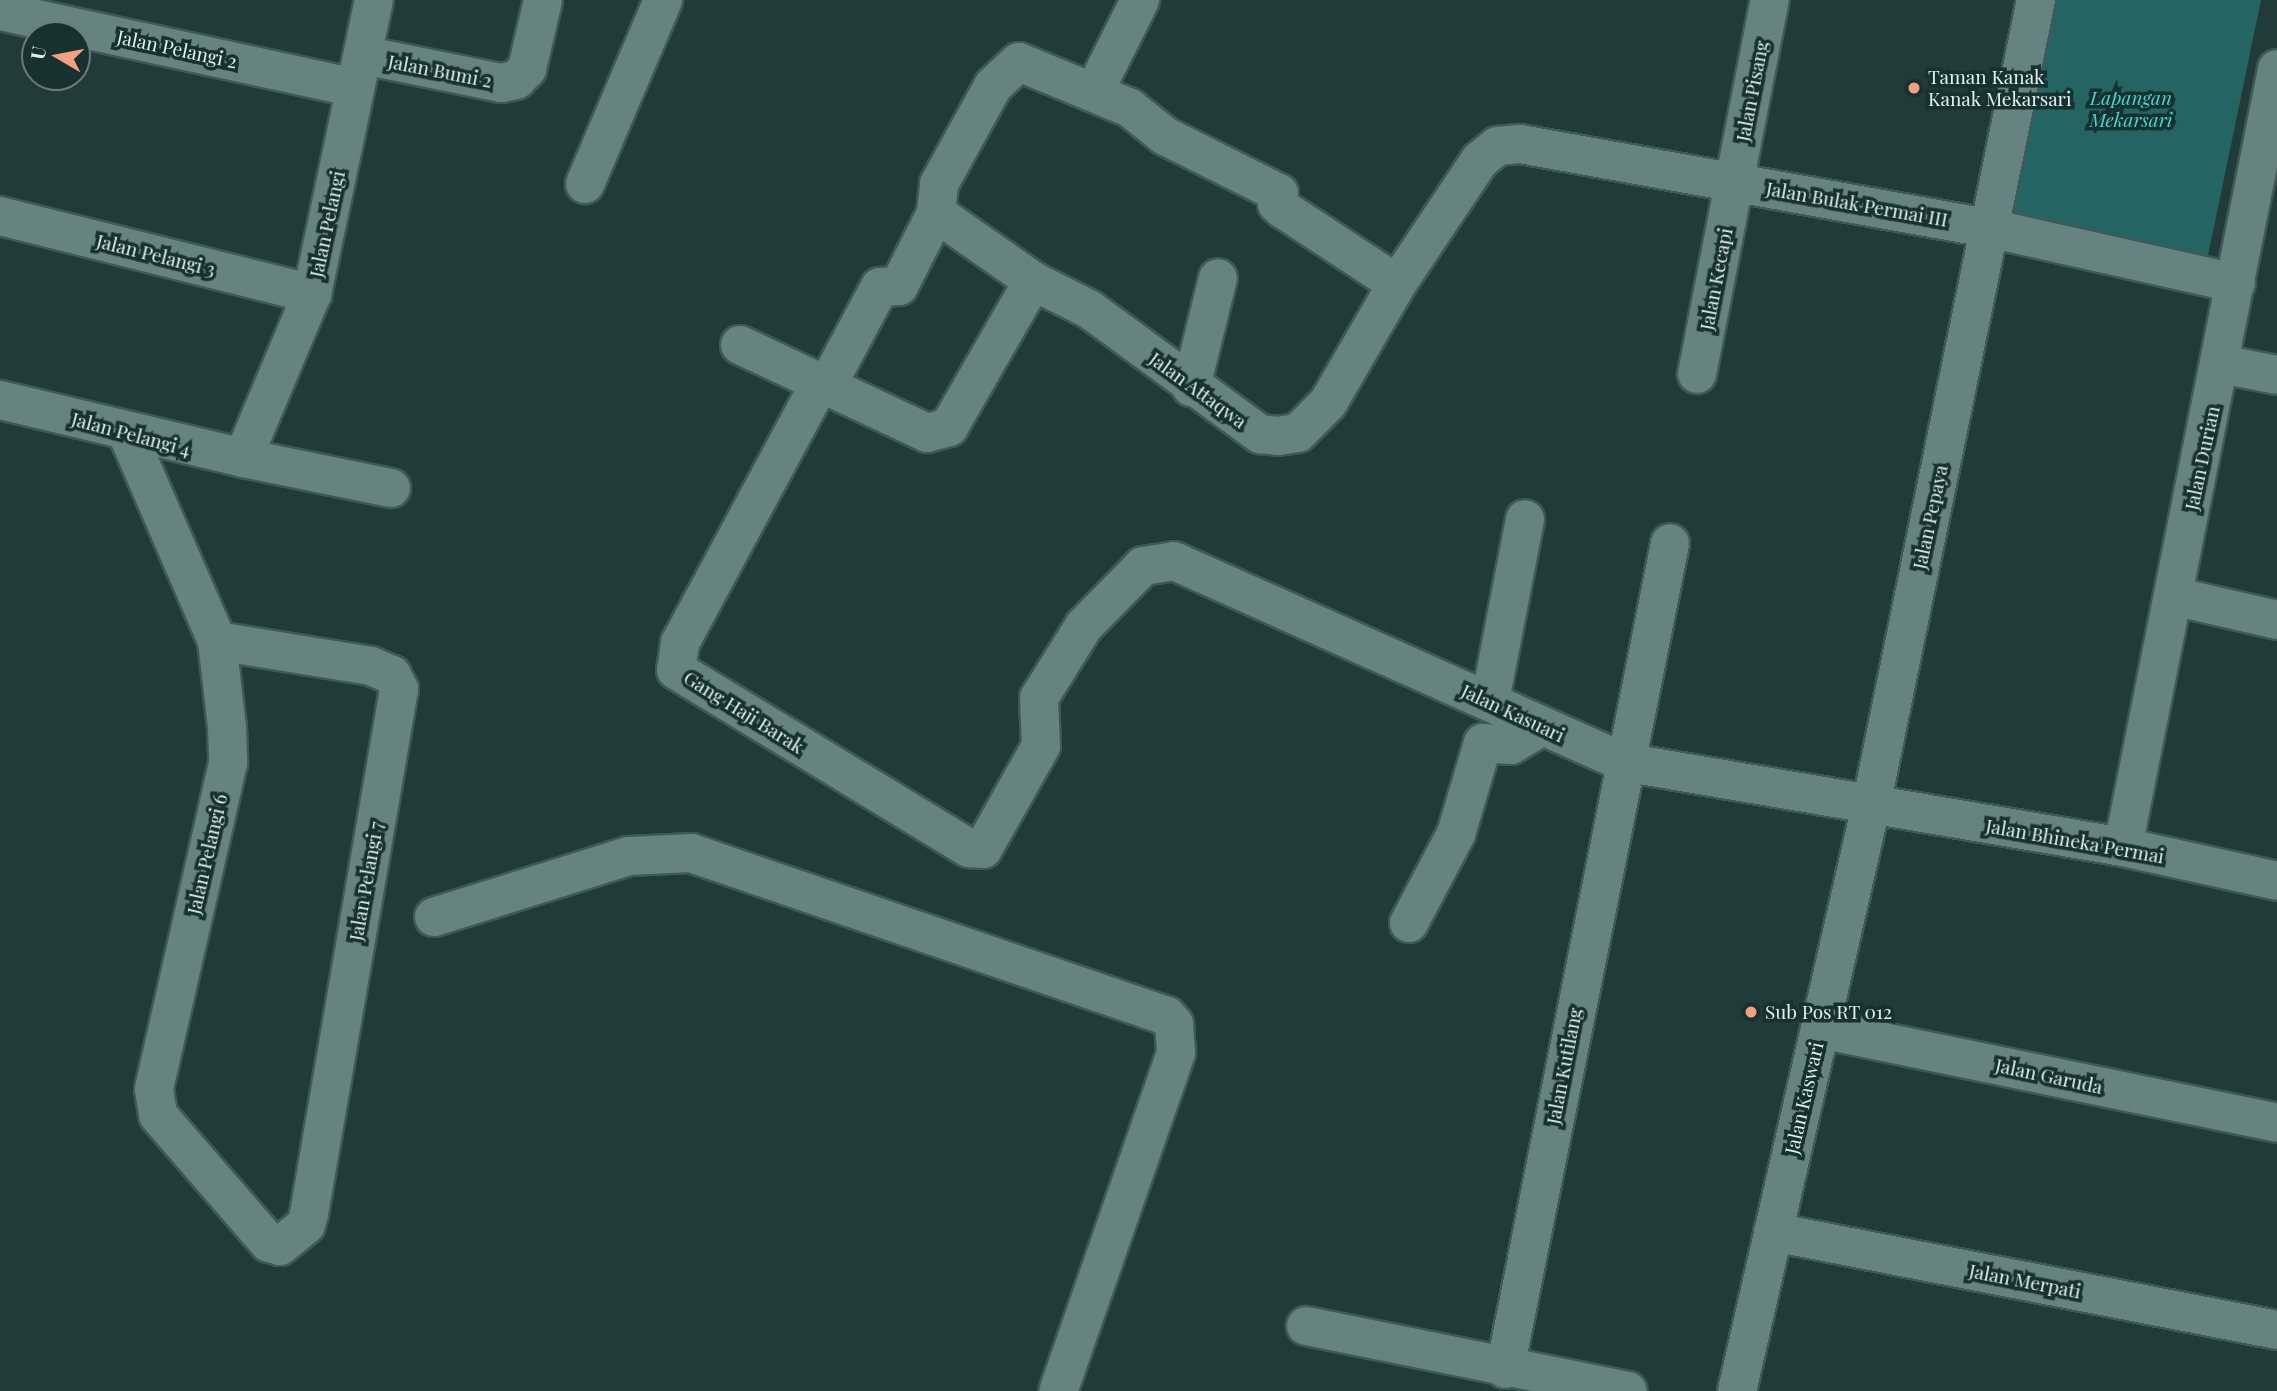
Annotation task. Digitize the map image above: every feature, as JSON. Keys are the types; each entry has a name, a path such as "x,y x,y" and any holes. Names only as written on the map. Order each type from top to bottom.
{"street":[{"name":"Jalan Pelangi","path":"247,448 312,294 374,0"},
{"name":"Jalan Bumi 2","path":"359,72 501,83 516,80 527,69 543,0"},
{"path":"585,184 663,0"},
{"path":"1094,92 1140,0"},
{"name":"Jalan Pisang","path":"1735,183 1770,0"},
{"name":"Jalan Pepaya","path":"1871,806 2036,0"},
{"name":"Jalan Pelangi 2","path":"12,8 359,72"},
{"path":"820,383 832,376 880,287 899,286 936,213 939,184 1008,66 1024,63 1094,92 1279,193 1277,204 1283,209 1397,284"},
{"name":"Jalan Durian","path":"2123,847 2236,283 2270,145 2277,69"},
{"name":"Jalan Bulak Permai III","path":"1479,160 1497,146 1520,144 1989,228 2236,283"},
{"name":"Jalan Attaqwa","path":"936,213 1032,281 1089,309 1191,387 1260,434 1298,433 1328,404 1397,284 1479,160"},
{"name":"Jalan Kecapi","path":"1697,374 1735,183"},
{"name":"Jalan Pelangi 3","path":"0,216 312,294"},
{"path":"1191,387 1218,278"},
{"path":"740,345 927,433 949,428 1032,281"},
{"path":"2221,364 2277,375"},
{"name":"Gang Haji Barak","path":"820,383 680,643 676,670 969,848 982,849 1041,746 1042,690 1084,626 1143,566 1174,561"},
{"name":"Jalan Pelangi 4","path":"0,400 127,433 247,448 391,488"},
{"name":"Jalan Pelangi 6","path":"127,433 217,642 228,763 154,1089 169,1133 272,1246"},
{"path":"1490,701 1525,519"},
{"name":"Jalan Kutilang","path":"1505,1369 1623,762 1670,543"},
{"name":"Jalan Kasuari","path":"1174,561 1623,762 1871,806"},
{"path":"2173,596 2277,620"},
{"name":"Jalan Pelangi 7","path":"217,642 371,666 392,675 400,689 309,1214 299,1232 272,1246"},
{"path":"1409,923 1456,834 1483,743 1511,745 1541,727"},
{"name":"Jalan Bhineka Permai","path":"1871,806 2123,847 2277,881"},
{"name":"Jalan Kaswari","path":"1737,1391 1871,806"},
{"path":"434,917 629,856 691,853 1167,1016 1174,1024 1176,1053 1058,1391"},
{"name":"Jalan Garuda","path":"1820,1029 2277,1123"},
{"name":"Jalan Merpati","path":"1773,1232 2277,1330"},
{"path":"1306,1326 1505,1369 1628,1391"}],"green space":[{"name":"Lapangan Mekarsari","path":"2046,0 2261,0 2204,275 2003,208"}],"place":[{"name":"Taman Kanak Kanak Mekarsari","path":"1914,88"},
{"name":"Sub Pos RT 012","path":"1751,1012"}]}
